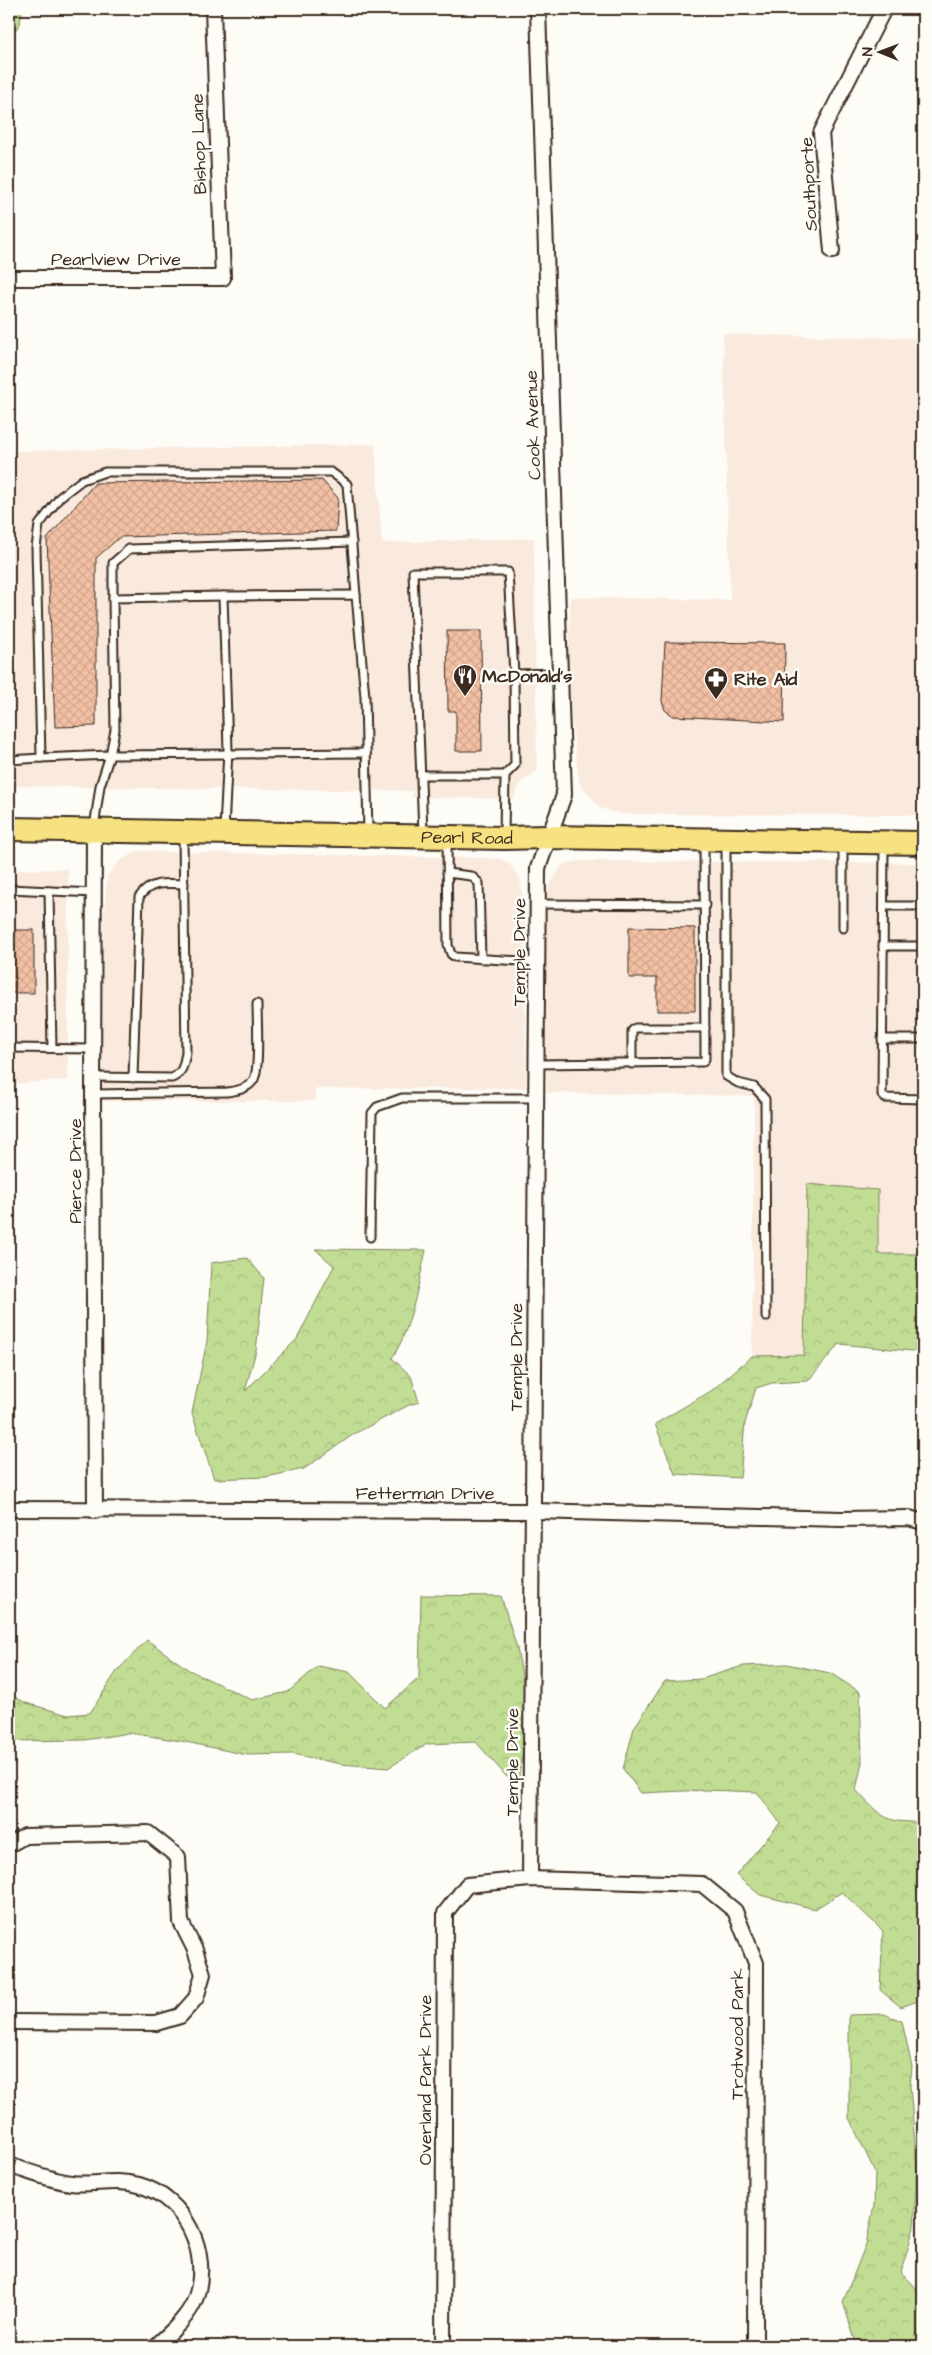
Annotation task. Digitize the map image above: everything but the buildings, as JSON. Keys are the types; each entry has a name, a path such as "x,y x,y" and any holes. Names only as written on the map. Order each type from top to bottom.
{"main road":[{"name":"Pearl Road","path":"9,829 446,838 547,837 923,843"}],"street":[{"name":"Bishop Lane","path":"213,9 223,278"},
{"name":"Cook Avenue","path":"538,9 564,795 547,837"},
{"name":"Southporte","path":"832,251 821,133 884,9"},
{"name":"Pearlview Drive","path":"9,278 223,278"},
{"name":"Pierce Drive","path":"94,831 95,1511"},
{"name":"Temple Drive","path":"530,1878 538,868 547,837"},
{"name":"Fetterman Drive","path":"9,1509 95,1511 533,1512 841,1520 909,1518 923,1522"},
{"path":"9,1845 25,1836 148,1833 178,1857 181,1922 195,1950 203,1974 196,1998 180,2016 156,2023 9,2022"},
{"name":"Overland Park Drive","path":"443,2346 445,1913 467,1885 530,1878"},
{"name":"Trotwood Park","path":"530,1878 702,1884 735,1911 756,1963 755,2346"},
{"path":"9,2165 72,2183 113,2180 140,2185 163,2196 183,2214 197,2245 201,2269 196,2298 181,2322 156,2346"}],"lane":[{"path":"41,758 36,548 40,525 60,497 82,480 105,472 331,472 347,484 365,697 368,836"},
{"path":"94,831 100,786 110,755 115,730 112,563 129,549 352,542"},
{"path":"423,837 413,572 508,572 514,674 515,765 505,775 504,838"},
{"path":"113,598 356,595"},
{"path":"223,596 228,756 224,833"},
{"path":"514,674 560,673"},
{"path":"9,760 110,755 228,756 366,753"},
{"path":"421,775 505,775"},
{"path":"93,1077 172,1078 178,1076 183,1068 186,1052 183,832"},
{"path":"446,838 448,946 451,954 455,957 537,962"},
{"path":"537,1064 703,1062 705,1059 704,905 715,841"},
{"path":"715,841 726,1076 738,1083 754,1087 765,1099 766,1317"},
{"path":"843,842 843,928"},
{"path":"884,843 882,1039 884,1098 923,1099"},
{"path":"447,872 471,876 479,883 480,959"},
{"path":"133,1078 137,904 143,891 155,884 184,884"},
{"path":"9,889 94,893"},
{"path":"49,891 52,1048"},
{"path":"538,904 704,905"},
{"path":"884,906 923,906"},
{"path":"883,946 923,946"},
{"path":"93,1094 227,1092 238,1090 248,1085 254,1079 256,1067 257,1004"},
{"path":"632,1064 632,1031 635,1028 705,1028"},
{"path":"882,1039 923,1039"},
{"path":"9,1048 93,1049"},
{"path":"370,1237 372,1113 378,1108 402,1098 536,1098"}],"shaded area":[{"path":"723,334 923,338 923,815 620,814 600,808 579,783 568,682 570,597 730,600"},
{"path":"375,444 382,543 534,538 537,771 518,785 514,799 412,797 412,791 9,786 9,451"},
{"path":"138,851 484,858 500,859 508,862 520,878 524,909 526,1088 314,1089 316,1101 101,1101 104,914 107,876 119,861"},
{"path":"578,861 923,863 923,1254 878,1254 807,1184 804,1355 752,1356 754,1096 547,1093 545,916 548,887 563,864"},
{"path":"68,869 68,1080 9,1084 9,870"}],"green space":[{"path":"9,9 22,9 20,24 9,39"},
{"path":"807,1184 878,1190 878,1254 923,1254 923,1352 839,1344 808,1381 772,1383 756,1388 745,1423 740,1478 675,1474 655,1424 711,1391 752,1356 804,1355"},
{"path":"315,1249 426,1250 409,1321 392,1358 411,1376 419,1402 409,1405 354,1434 304,1469 266,1477 214,1479 192,1413 207,1341 211,1263 247,1258 264,1278 256,1351 245,1391 297,1339 334,1266"},
{"path":"421,1595 501,1596 517,1648 529,1712 518,1782 507,1777 476,1742 427,1744 388,1768 341,1764 292,1754 247,1755 181,1741 129,1733 85,1740 9,1741 9,1694 26,1703 68,1715 90,1713 117,1671 147,1640 189,1670 252,1700 288,1692 318,1666 349,1672 385,1708 419,1678"},
{"path":"787,1664 830,1673 860,1692 862,1762 856,1790 872,1807 885,1816 900,1821 923,1822 923,1999 901,2007 880,1990 883,1931 842,1892 815,1909 760,1895 736,1875 780,1823 757,1792 706,1790 641,1793 623,1769 634,1728 665,1681 701,1679 743,1666"},
{"path":"884,2014 902,2021 912,2067 910,2086 917,2169 914,2227 901,2272 923,2295 923,2346 857,2346 843,2302 866,2244 874,2206 875,2172 849,2118 849,2015"}],"place":[{"name":"McDonald's","path":"465,697"},
{"name":"Rite Aid","path":"716,700"}]}
